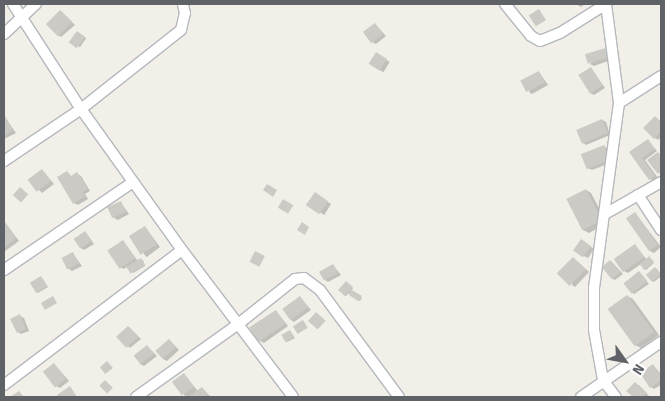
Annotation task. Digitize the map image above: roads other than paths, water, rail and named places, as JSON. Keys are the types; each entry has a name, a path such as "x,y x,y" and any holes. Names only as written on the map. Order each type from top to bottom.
{"street":[{"path":"13,4 81,109 133,182 237,325 293,397"},
{"path":"4,34 36,4"},
{"path":"4,161 81,109 181,30 185,13 183,4"},
{"path":"505,4 532,36 540,41 560,33 606,4 619,103 594,288 594,330 603,380 616,397"},
{"path":"619,103 661,76"},
{"path":"4,270 133,182"},
{"path":"604,214 661,182"},
{"path":"638,195 661,230"},
{"path":"4,385 182,250"},
{"path":"136,397 237,325 294,279 304,278 320,290 399,397"},
{"path":"581,397 603,380 661,342"}]}
